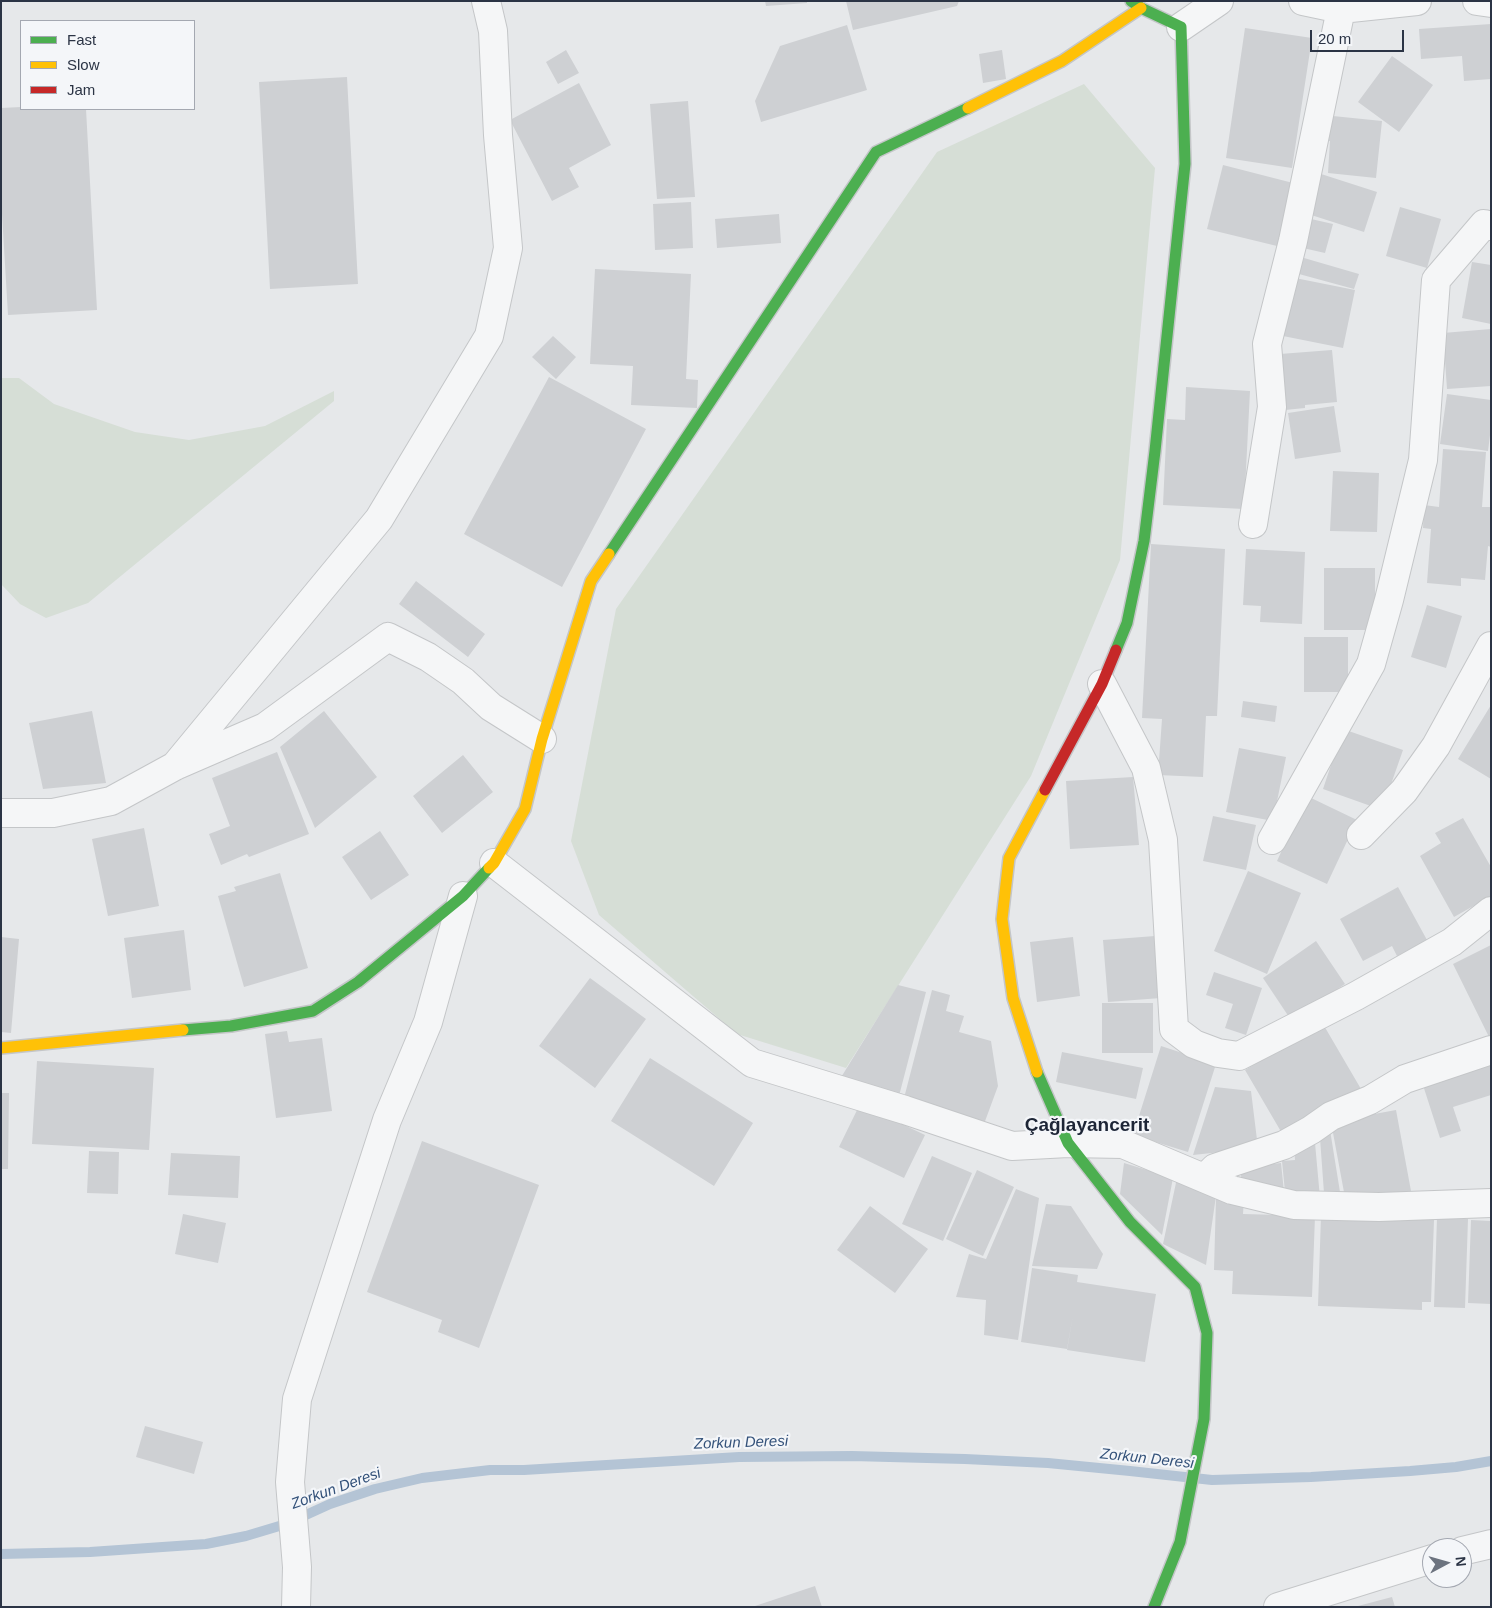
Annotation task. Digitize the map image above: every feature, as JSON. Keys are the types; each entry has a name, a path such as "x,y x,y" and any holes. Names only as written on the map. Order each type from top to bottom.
{"main road":[{"path":"1131,1 1141,8 1181,27 1185,164 1144,541 1127,623 1102,684 1009,858 1002,919 1013,998 1034,1065 1068,1143 1130,1222 1195,1287 1207,1333 1204,1419 1180,1542 1154,1607"},
{"path":"1,1048 141,1033 231,1026 313,1011 358,982 463,896 494,863 525,809 542,739 590,581 876,152 1062,62 1141,8"}],"street":[{"path":"175,766 379,519 489,336 508,248 498,134 493,31 486,1"},
{"path":"1181,27 1219,1"},
{"path":"1303,1 1341,9 1417,1"},
{"path":"1477,1 1491,3"},
{"path":"1253,524 1272,407 1267,344 1293,241 1341,9"},
{"path":"1272,840 1371,664 1389,600 1423,460 1436,280 1484,224 1491,226"},
{"path":"1,813 53,813 111,801 175,766 265,727 388,638 428,657 463,681 491,707 542,739"},
{"path":"1361,835 1404,791 1436,746 1491,646"},
{"path":"1102,684 1146,768 1163,840 1174,1029 1194,1044 1218,1053 1239,1056 1356,996 1452,942 1491,911"},
{"path":"494,863 752,1063 905,1110 1012,1146 1068,1143 1123,1144 1232,1190 1294,1205 1378,1207 1491,1203"},
{"path":"296,1607 297,1567 290,1482 297,1399 386,1120 428,1022 463,896"},
{"path":"1205,1178 1215,1168 1284,1145 1331,1116 1370,1100 1405,1079 1491,1050"},
{"path":"1472,1549 1491,1544"},
{"path":"1278,1607 1422,1562"}],"shaded area":[{"path":"1084,84 1155,168 1120,560 1031,776 846,1068 737,1034 599,915 571,841 616,609 937,152"},
{"path":"1,378 19,378 54,404 135,432 189,440 265,426 334,391 334,401 88,603 46,618 20,604 1,584"}],"building":[{"path":"765,1 807,1 807,3 766,6"},
{"path":"846,1 959,1 957,6 853,30"},
{"path":"1491,24 1491,79 1464,81 1462,56 1421,59 1419,29"},
{"path":"847,25 867,90 761,122 755,101 780,46"},
{"path":"1245,28 1312,38 1292,168 1226,158"},
{"path":"566,50 579,73 558,84 546,62"},
{"path":"1002,50 1006,79 983,83 979,54"},
{"path":"1392,56 1433,85 1399,132 1358,102"},
{"path":"347,77 358,284 270,289 259,82"},
{"path":"579,83 611,145 569,168 579,187 552,201 510,120"},
{"path":"688,101 695,197 657,199 650,104"},
{"path":"20,107 20,110 86,110 97,310 8,315 1,197 1,108"},
{"path":"1323,115 1382,121 1376,178 1328,173 1330,141 1320,140"},
{"path":"1223,165 1293,183 1277,246 1207,229"},
{"path":"1318,173 1377,192 1364,232 1305,213"},
{"path":"691,202 693,248 655,250 653,204"},
{"path":"1400,207 1441,219 1427,268 1386,256"},
{"path":"779,214 781,243 717,248 715,219"},
{"path":"1311,219 1333,224 1325,253 1303,248"},
{"path":"1304,258 1359,274 1354,289 1299,274"},
{"path":"1472,262 1491,265 1491,324 1462,318"},
{"path":"595,269 691,274 686,379 698,380 697,408 631,405 633,366 590,364"},
{"path":"1295,278 1355,290 1343,348 1283,336"},
{"path":"1491,329 1491,386 1447,389 1443,333"},
{"path":"553,336 576,357 556,379 532,357"},
{"path":"1332,350 1337,402 1305,405 1305,408 1285,410 1280,354"},
{"path":"549,377 646,429 562,587 464,534"},
{"path":"1186,387 1250,391 1244,509 1163,505 1167,419 1185,420"},
{"path":"1447,394 1491,400 1491,427 1488,451 1440,444"},
{"path":"1334,406 1341,452 1295,459 1288,413"},
{"path":"1443,449 1486,452 1482,507 1491,507 1491,547 1488,546 1485,580 1461,578 1461,586 1427,583 1431,529 1423,528 1424,505 1439,507"},
{"path":"1333,471 1379,473 1377,532 1330,531"},
{"path":"1151,544 1225,549 1217,716 1206,716 1203,777 1158,775 1162,719 1142,718"},
{"path":"1246,549 1305,552 1302,624 1260,622 1261,606 1243,605"},
{"path":"1324,568 1375,568 1375,630 1324,630"},
{"path":"416,581 485,634 468,657 399,604"},
{"path":"1427,605 1462,616 1446,668 1411,657"},
{"path":"1304,637 1348,637 1348,692 1304,692"},
{"path":"1243,701 1277,706 1275,722 1241,717"},
{"path":"1491,705 1491,779 1458,759"},
{"path":"92,711 106,783 43,789 29,723"},
{"path":"324,711 377,777 315,828 280,747"},
{"path":"1343,729 1403,750 1382,810 1323,789"},
{"path":"1239,748 1286,757 1273,821 1226,812"},
{"path":"277,752 309,834 249,857 247,854 221,865 209,834 230,826 212,778"},
{"path":"463,755 493,792 442,833 413,796"},
{"path":"1133,777 1139,845 1070,849 1066,781"},
{"path":"1307,796 1357,820 1327,884 1277,861"},
{"path":"1213,816 1256,825 1246,870 1203,861"},
{"path":"1463,818 1491,867 1491,896 1454,917 1420,856 1441,843 1435,833"},
{"path":"144,828 159,906 108,916 92,839"},
{"path":"380,831 409,875 371,900 342,857"},
{"path":"1248,871 1301,893 1267,974 1214,951"},
{"path":"280,873 308,968 244,987 218,896 236,891 234,887"},
{"path":"1398,887 1427,940 1397,956 1392,946 1363,961 1340,919"},
{"path":"184,930 191,990 132,998 124,938"},
{"path":"1155,936 1161,998 1108,1002 1103,940"},
{"path":"1,937 19,939 11,1033 1,1032"},
{"path":"1073,937 1080,996 1037,1002 1030,942"},
{"path":"1316,941 1345,984 1291,1020 1263,978"},
{"path":"1491,945 1491,1041 1453,964"},
{"path":"1214,972 1262,988 1246,1035 1225,1028 1233,1004 1206,995"},
{"path":"590,978 646,1019 595,1088 539,1046"},
{"path":"898,985 926,992 899,1096 840,1079"},
{"path":"932,990 950,995 946,1011 964,1016 959,1032 991,1041 998,1086 984,1124 903,1102"},
{"path":"1102,1003 1153,1003 1153,1053 1102,1053"},
{"path":"1323,1024 1361,1089 1283,1135 1245,1070"},
{"path":"287,1031 289,1042 322,1038 332,1111 276,1118 265,1034"},
{"path":"1161,1046 1216,1064 1188,1152 1133,1135"},
{"path":"1062,1052 1143,1068 1136,1099 1056,1082"},
{"path":"1491,1057 1491,1095 1453,1107 1461,1131 1440,1138 1421,1079"},
{"path":"650,1058 753,1123 714,1186 611,1121"},
{"path":"37,1061 154,1068 149,1150 32,1144"},
{"path":"1215,1087 1251,1091 1258,1148 1193,1155"},
{"path":"1,1093 9,1093 8,1169 1,1169"},
{"path":"860,1104 925,1135 904,1178 839,1147"},
{"path":"1396,1110 1411,1191 1346,1203 1331,1122"},
{"path":"1330,1130 1340,1192 1324,1193 1320,1138"},
{"path":"422,1141 539,1185 479,1348 438,1332 442,1320 367,1292"},
{"path":"1315,1143 1320,1198 1286,1202 1282,1161 1295,1160 1294,1145"},
{"path":"89,1151 119,1152 118,1194 87,1193"},
{"path":"171,1153 240,1156 238,1198 168,1195"},
{"path":"932,1156 972,1173 943,1241 902,1224"},
{"path":"1124,1163 1173,1178 1162,1235 1120,1194"},
{"path":"1281,1163 1284,1192 1243,1190 1240,1168"},
{"path":"977,1170 1014,1187 983,1256 946,1239"},
{"path":"1177,1178 1217,1189 1206,1265 1163,1244"},
{"path":"1016,1189 1039,1198 1018,1340 984,1335 986,1300 956,1297 969,1254 986,1259"},
{"path":"1216,1198 1244,1198 1243,1214 1315,1216 1312,1297 1232,1294 1233,1271 1214,1270"},
{"path":"1046,1204 1071,1206 1103,1254 1097,1269 1032,1266"},
{"path":"870,1206 928,1249 895,1293 837,1250"},
{"path":"183,1214 226,1223 218,1263 175,1254"},
{"path":"1321,1216 1434,1220 1431,1302 1422,1302 1422,1310 1318,1306"},
{"path":"1437,1218 1468,1219 1465,1308 1434,1307"},
{"path":"1471,1220 1491,1221 1491,1304 1468,1303"},
{"path":"1032,1268 1078,1275 1077,1282 1156,1294 1145,1362 1067,1350 1073,1315 1067,1349 1021,1342"},
{"path":"145,1426 203,1442 194,1474 136,1457"},
{"path":"815,1586 822,1607 755,1607 755,1606"},
{"path":"1392,1597 1395,1607 1358,1607 1358,1606"}],"waterway":[{"name":"Zorkun Deresi","path":"1,1554 90,1552 206,1544 246,1536 286,1524 330,1504 375,1489 422,1478 490,1470 524,1470 739,1457 852,1456 1048,1463 1212,1480 1410,1471 1456,1467 1491,1461"}],"traffic: fast":[{"path":"1116,650 1127,623 1144,541 1185,164 1181,27 1141,8 1131,1"},
{"path":"609,554 876,152 968,108"},
{"path":"183,1030 231,1026 313,1011 358,982 463,896 489,868"},
{"path":"1037,1072 1068,1143 1130,1222 1195,1287 1207,1333 1204,1419 1180,1542 1154,1607"}],"traffic: slow":[{"path":"968,108 1062,61 1141,8"},
{"path":"489,868 494,863 525,809 542,739 591,581 609,554"},
{"path":"1037,1072 1013,998 1002,919 1009,858 1045,790"},
{"path":"1,1048 183,1030"}],"traffic: jam":[{"path":"1045,790 1102,684 1116,650"}],"district":[{"name":"Çağlayancerit","path":"1087,1126"}]}
